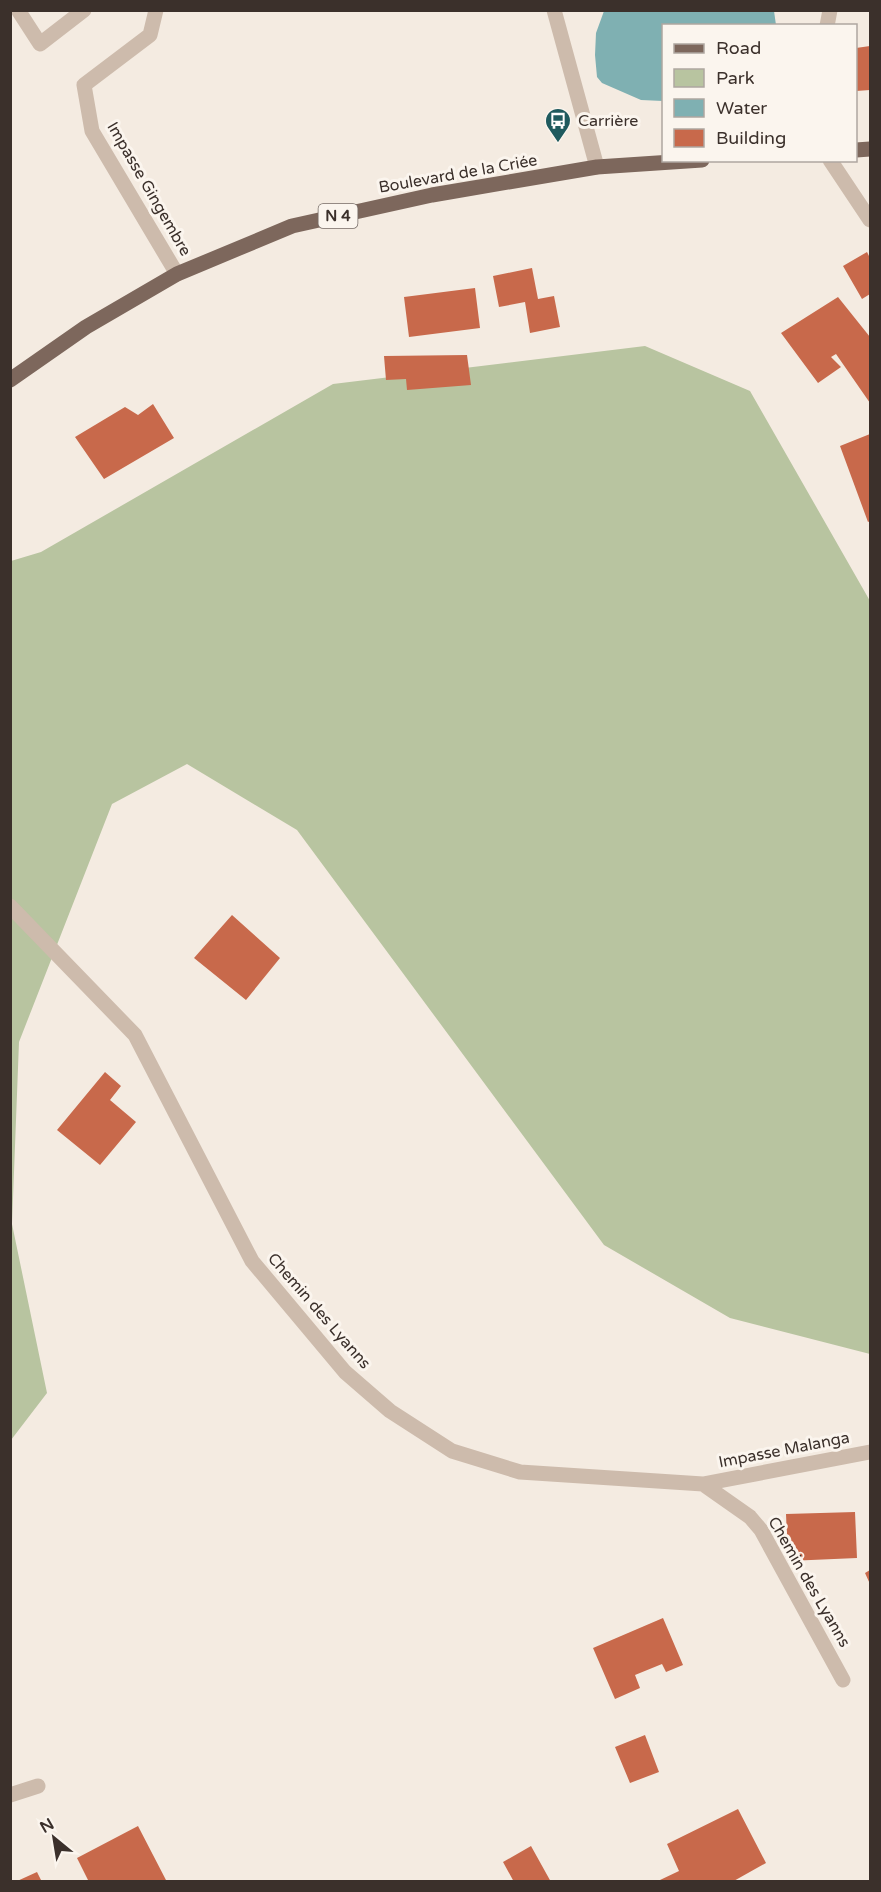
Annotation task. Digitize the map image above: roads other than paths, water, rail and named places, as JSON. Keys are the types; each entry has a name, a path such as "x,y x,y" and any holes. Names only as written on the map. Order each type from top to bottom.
{"main road":[{"name":"Boulevard de la Criée","path":"10,380 86,327 177,274 291,226 432,195 597,167 672,162"}],"street":[{"path":"18,10 40,44 84,10"},
{"name":"Impasse Gingembre","path":"156,10 150,35 84,84 92,130 177,274"},
{"path":"554,10 597,167"},
{"path":"831,162 870,220"},
{"name":"Chemin des Lyanns","path":"10,906 135,1035 252,1261 345,1372 390,1411 452,1451 520,1472 703,1484 744,1513 761,1530 843,1680"},
{"name":"Impasse Malanga","path":"703,1484 870,1452"},
{"path":"10,1795 38,1786"}],"water":[{"path":"604,11 774,11 776,24 662,24 662,101 641,100 602,83 597,77 596,33"}],"place":[{"name":"Carrière","path":"558,144"}]}
